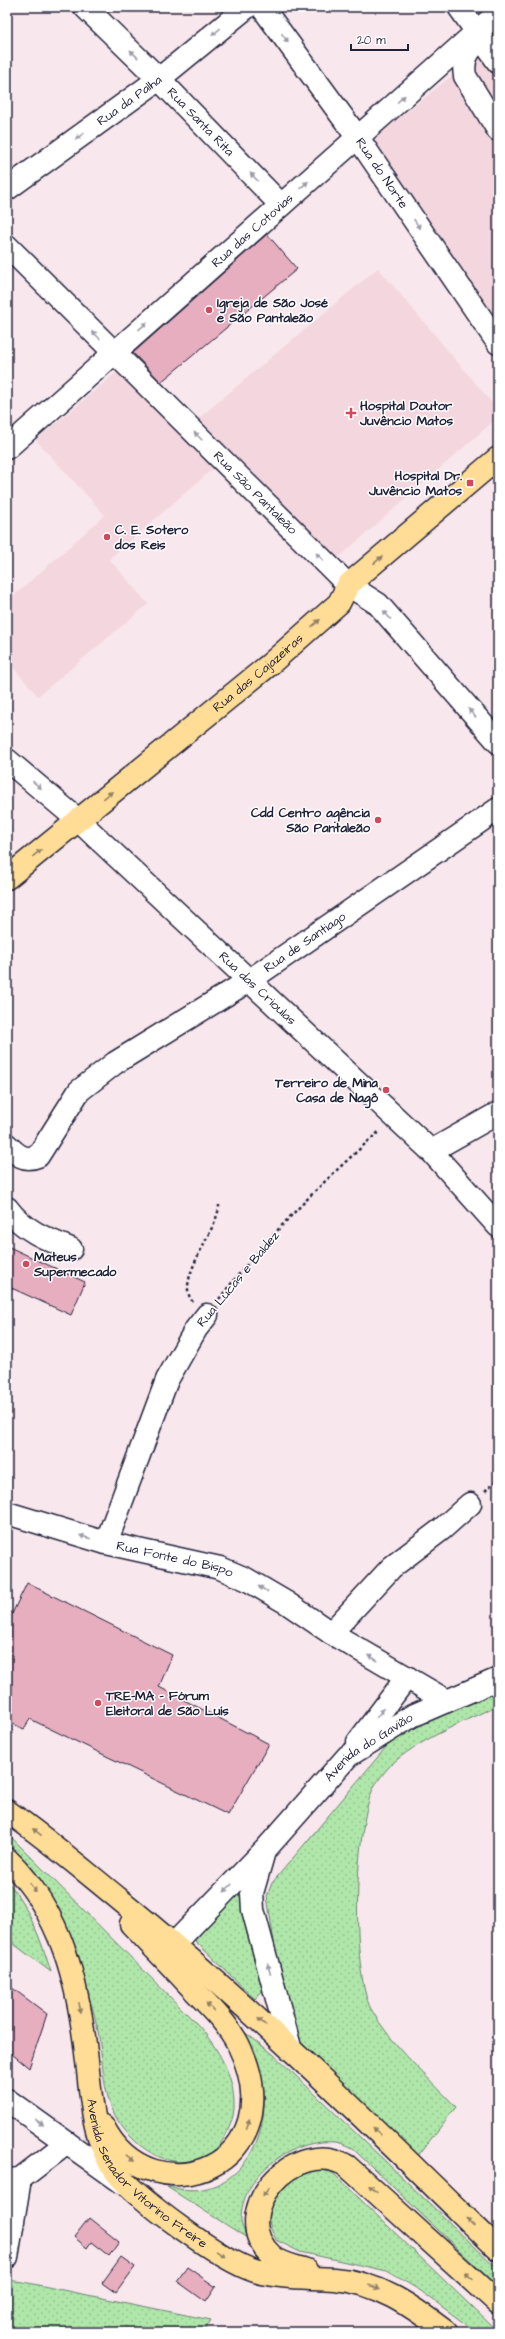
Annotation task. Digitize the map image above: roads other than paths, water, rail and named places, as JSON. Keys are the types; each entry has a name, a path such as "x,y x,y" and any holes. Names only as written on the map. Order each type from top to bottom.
{"main road":[{"name":"Rua das Cajazeiras","path":"7,878 269,665 339,603 348,585 498,458"},
{"path":"7,1811 35,1830 174,1944 290,2047 498,2249"},
{"path":"65,1855 229,2028 250,2072 252,2103 246,2130 232,2153 209,2168 197,2172 172,2173 150,2169 137,2163 114,2144 101,2122 91,2089"},
{"name":"Avenida Senador Vitorino Freire","path":"7,1859 35,1889 63,1949 79,2004 91,2089 103,2148 115,2171 129,2186 217,2252 242,2266 270,2274 336,2279 364,2284 394,2296 446,2332"},
{"path":"336,2279 283,2263 265,2247 257,2230 257,2212 261,2200 267,2190 286,2170 312,2158 337,2160 347,2166 498,2303"}],"street":[{"name":"Rua Santa Rita","path":"85,7 159,79 281,205"},
{"name":"Rua da Palha","path":"7,189 159,79 246,7"},
{"name":"Rua do Norte","path":"262,7 358,138 498,343"},
{"path":"459,7 498,62"},
{"name":"Rua das Cotovias","path":"7,448 281,205 479,35 498,13"},
{"path":"479,35 466,56 463,66 464,76 498,130"},
{"name":"Rua São Pantaleão","path":"7,246 348,585 378,604 498,742"},
{"name":"Rua das Crioulas","path":"7,760 78,820 431,1151 498,1226"},
{"name":"Rua de Santiago","path":"14,1155 38,1156 48,1142 63,1113 79,1091 115,1063 250,980 498,809"},
{"path":"431,1151 498,1113"},
{"path":"7,1208 18,1222 41,1238 71,1249"},
{"name":"Rua Lucas e Baldez","path":"106,1543 167,1380 196,1329 207,1315"},
{"path":"331,1633 392,1567 442,1530 470,1504"},
{"name":"Rua Fonte do Bispo","path":"8,1516 106,1543 220,1568 246,1579 287,1603 331,1633 447,1701"},
{"path":"348,1756 407,1678"},
{"name":"Avenida do Gavião","path":"174,1944 265,1850 348,1756 390,1728 498,1679"},
{"name":"Avenida do Gavião","path":"265,1850 255,1878 252,1893 253,1910 290,2047"},
{"path":"7,2100 129,2186"},
{"path":"7,2257 14,2180 67,2143"}],"place":[{"name":"Igreja de São José e São Pantaleão","path":"209,310"},
{"name":"Hospital Doutor Juvêncio Matos","path":"351,413"},
{"name":"Hospital Dr. Juvêncio Matos","path":"470,483"},
{"name":"C. E. Sotero dos Reis","path":"107,537"},
{"name":"Cdd Centro agência São Pantaleão","path":"378,820"},
{"name":"Terreiro de Mina Casa de Nagô","path":"386,1090"},
{"name":"Mateus Supermecado","path":"26,1264"},
{"name":"TRE-MA - Fórum Eleitoral de São Luís","path":"98,1703"}]}
